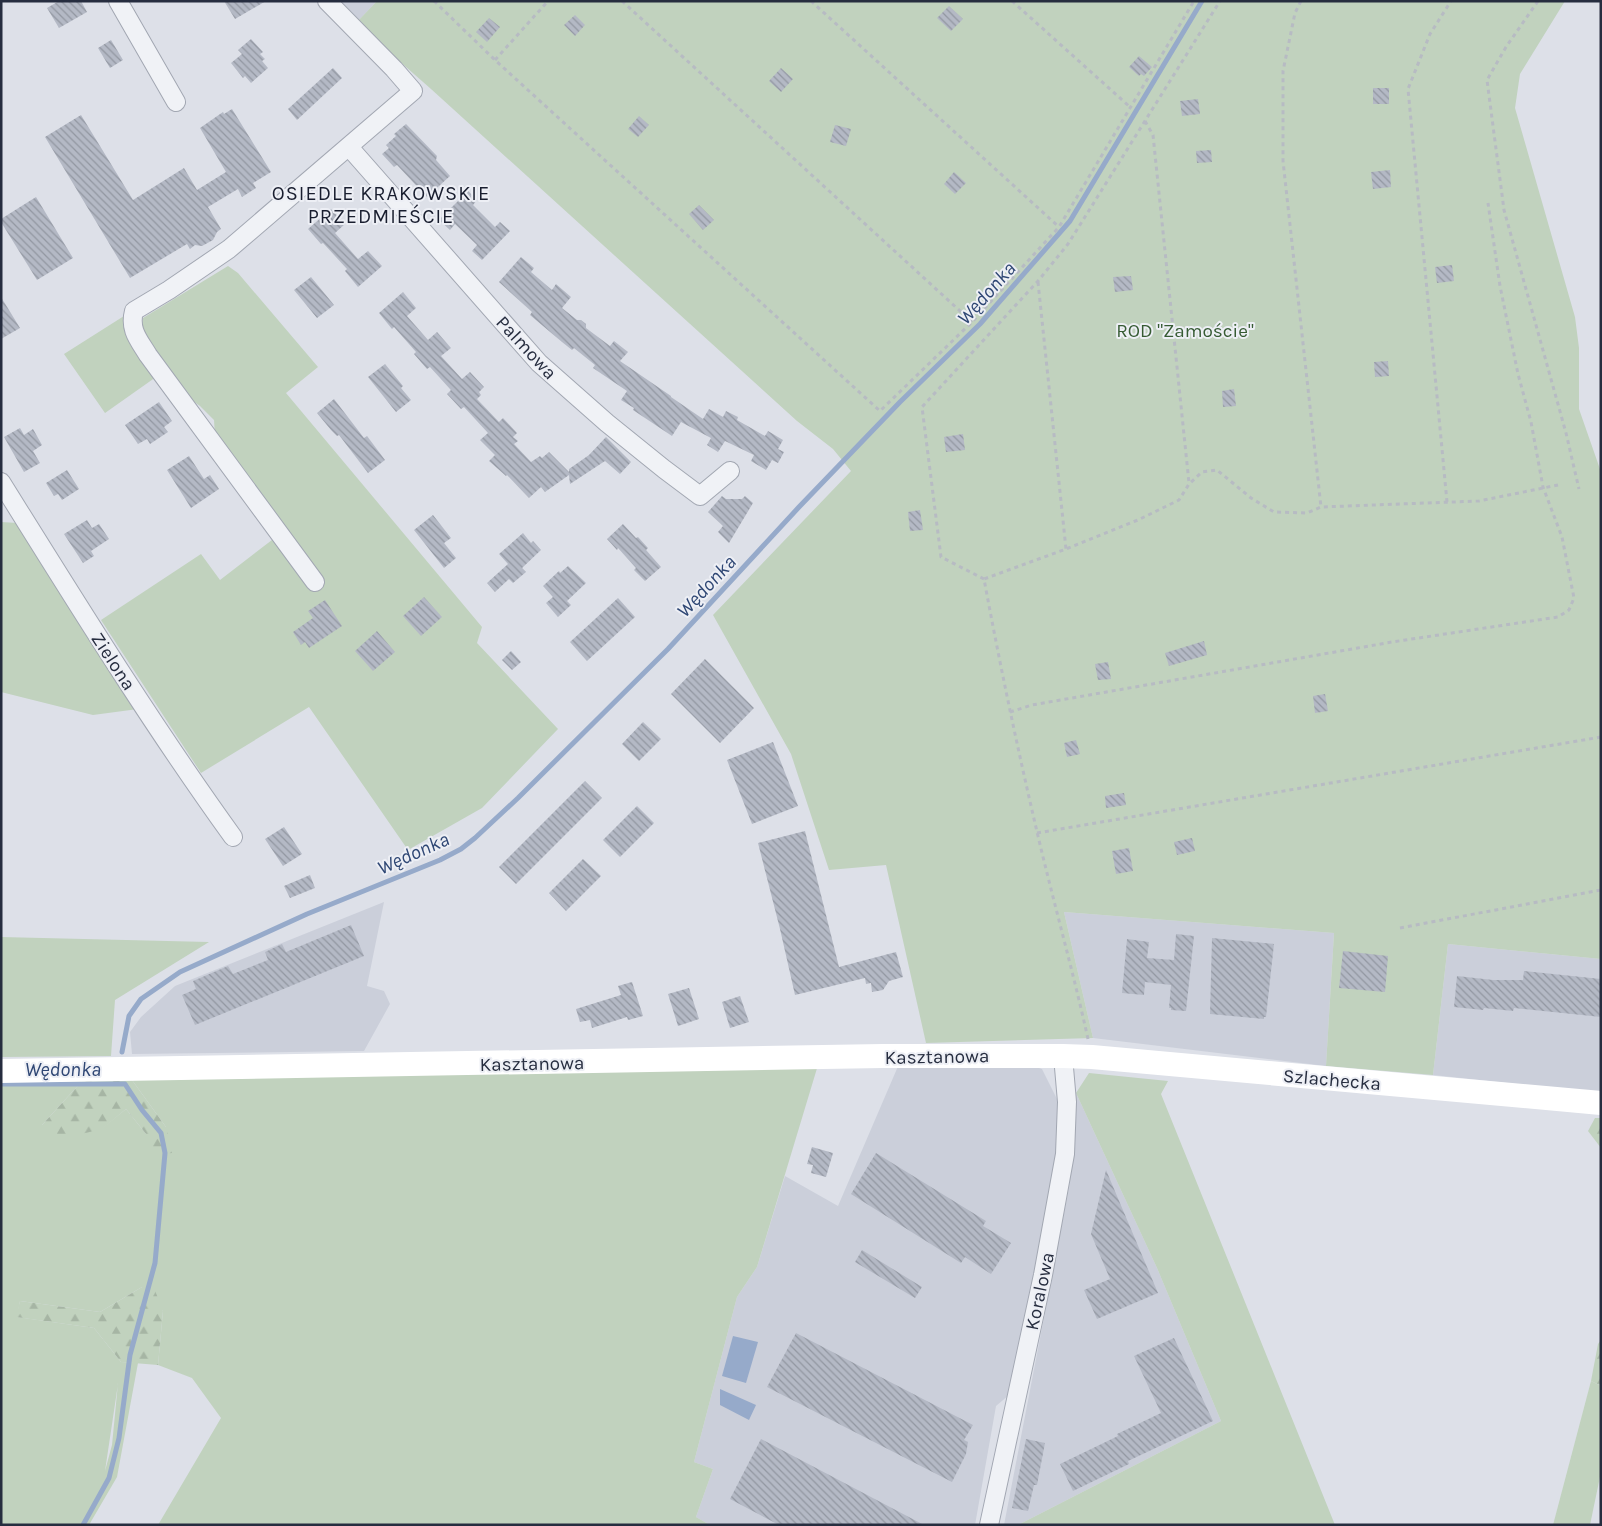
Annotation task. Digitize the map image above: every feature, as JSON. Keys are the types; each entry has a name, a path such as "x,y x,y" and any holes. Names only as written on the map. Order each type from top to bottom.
{"street":[{"path":"118,1 176,102"},
{"path":"315,582 148,355 133,330 132,320 134,311 169,290 229,249 413,91 327,1"},
{"name":"Palmowa","path":"349,147 539,363 607,423 700,496 730,471"},
{"name":"Zielona","path":"1,482 181,765 233,837"},
{"name":"Kasztanowa","path":"1,1071 883,1056 1063,1056"},
{"name":"Szlachecka","path":"1063,1056 1092,1057 1601,1103"},
{"name":"Koralowa","path":"989,1525 1043,1275 1065,1154 1068,1102 1063,1056"}],"path":[{"path":"434,1 495,60 880,411 972,322 1059,227 1194,1"},
{"path":"495,60 548,1"},
{"path":"622,1 972,322"},
{"path":"811,1 1059,227"},
{"path":"1012,1 1130,107"},
{"path":"1220,1 1068,244 1038,281 922,407 941,557 984,579 1138,520 1179,500 1189,484 1202,472 1217,470 1250,498 1274,512 1306,512 1321,507 1479,500 1558,485"},
{"path":"1301,1 1295,13 1283,71 1283,161 1321,507"},
{"path":"1447,502 1408,88 1430,34 1451,1"},
{"path":"1538,1 1506,47 1487,80 1504,210 1566,433 1579,489"},
{"path":"1145,121 1153,135 1189,484"},
{"path":"1010,712 1032,705 1383,643 1558,617 1569,610 1574,598 1562,537 1543,487 1507,323 1488,203"},
{"path":"1038,281 1066,549"},
{"path":"984,579 1010,712 1037,833 1071,963 1092,1057"},
{"path":"1037,833 1601,737"},
{"path":"1400,928 1601,890"}],"shaded area":[{"path":"335,1 377,1 356,23"},
{"path":"384,902 367,986 384,991 390,1004 364,1051 132,1054 130,1032 141,1017 175,986"},
{"path":"1064,912 1334,933 1326,1066 1093,1038"},
{"path":"1448,944 1601,959 1601,1093 1433,1075"},
{"path":"1024,1063 1042,1069 1058,1101 1055,1175 1009,1395 996,1406 975,1525 710,1525 696,1517 713,1469 694,1462 737,1297 757,1267 785,1176 838,1206 899,1064"},
{"path":"1076,1093 1157,1268 1221,1421 1018,1525 1004,1525 1069,1188 1074,1146"}],"green space":[{"name":"ROD \"Zamoście\"","path":"377,1 1565,1 1520,74 1515,108 1575,317 1579,348 1579,409 1601,472 1601,959 1448,944 1433,1075 1326,1066 1334,933 1064,912 1093,1038 926,1043 886,865 829,870 791,754 713,615 851,471 833,449 797,421 356,23"},
{"path":"228,266 238,273 318,367 286,393 482,627 477,643 558,729 482,808 408,850 309,707 201,773 101,620 201,554 220,580 285,530 215,436 214,420 200,406 180,392 141,330 143,318"},
{"path":"124,316 126,333 156,377 105,413 64,354"},
{"path":"1,522 18,523 138,709 93,715 1,692"},
{"path":"1,937 209,942 115,1000 111,1056 1,1057"},
{"path":"818,1065 757,1267 737,1297 694,1462 713,1469 696,1517 710,1525 158,1525 221,1418 192,1378 158,1365 163,1311 142,1287 100,1312 20,1301 17,1317 94,1328 121,1362 138,1363 117,1477 89,1525 1,1525 1,1078 83,1080 42,1125 101,1129 126,1109 146,1134 166,1127 132,1080","holes":["118,1386 112,1445 105,1471"]},
{"path":"1089,1073 1168,1081 1161,1094 1335,1525 1018,1525 1221,1421 1157,1268 1076,1093"},
{"path":"83,1080 132,1080 166,1127 172,1153 154,1155 146,1134 126,1109 102,1129 73,1136 44,1133 42,1125"},
{"path":"1595,1118 1601,1118 1601,1148 1588,1131"},
{"path":"142,1287 154,1288 163,1311 158,1365 121,1362 94,1328 16,1317 20,1301 100,1312"},
{"path":"1601,1340 1601,1386 1591,1381 1598,1344"},
{"path":"1591,1381 1601,1386 1601,1472 1590,1525 1553,1525"}],"water":[{"path":"733,1336 758,1342 746,1383 722,1376"},
{"path":"720,1389 756,1405 749,1420 720,1405"}],"building":[{"path":"59,1 81,1 87,12 59,28 47,8"},
{"path":"224,1 266,1 235,19"},
{"path":"949,6 963,19 951,31 937,18"},
{"path":"575,15 585,25 575,36 564,25"},
{"path":"489,18 500,27 487,42 476,32"},
{"path":"251,39 263,52 260,54 265,59 262,61 268,68 251,83 245,76 243,78 231,63 242,54 238,50"},
{"path":"111,40 123,60 110,68 98,48"},
{"path":"1139,56 1152,67 1144,76 1141,74 1139,76 1129,67"},
{"path":"333,68 342,78 297,120 288,109"},
{"path":"781,68 793,79 781,92 769,81"},
{"path":"1373,88 1389,88 1389,104 1373,104"},
{"path":"1198,99 1200,114 1182,116 1180,101"},
{"path":"232,109 271,172 253,183 256,188 242,197 238,189 208,207 221,229 213,240 202,246 195,245 190,249 187,244 130,278 45,137 81,115 133,200 184,168 197,190 226,172 200,128 223,112 224,114"},
{"path":"639,116 649,125 638,137 628,129"},
{"path":"406,124 437,156 436,160 450,176 427,197 397,165 394,167 382,154 389,148 386,145 396,136 394,134"},
{"path":"835,125 851,129 846,146 830,142"},
{"path":"1211,150 1212,162 1197,163 1196,151"},
{"path":"1390,170 1391,187 1373,189 1371,172"},
{"path":"954,172 966,183 955,194 944,184"},
{"path":"468,191 477,200 473,205 495,227 500,222 510,231 482,260 472,251 477,245 455,224 450,230 439,220"},
{"path":"36,197 73,258 37,280 1,222 1,219"},
{"path":"699,205 714,220 703,230 689,214"},
{"path":"331,209 345,224 335,233 358,259 368,251 382,266 358,287 345,271 347,269 308,229"},
{"path":"521,257 534,268 531,272 552,290 556,284 571,297 562,308 577,320 581,320 586,324 586,328 610,346 614,341 628,352 620,361 671,397 703,419 709,409 723,417 726,411 738,417 737,420 765,436 768,431 783,440 778,449 784,452 778,463 772,460 766,470 751,461 754,455 725,441 718,452 707,445 711,438 681,422 672,436 633,410 634,408 621,400 627,391 593,368 595,365 574,348 572,350 530,315 532,312 499,282"},
{"path":"1452,265 1454,281 1437,283 1435,267"},
{"path":"1131,276 1133,290 1115,292 1113,277"},
{"path":"311,277 334,305 317,318 294,290"},
{"path":"403,292 416,308 407,316 428,340 437,332 451,348 441,356 462,379 470,372 484,387 479,392 481,395 477,399 499,422 503,418 517,433 513,437 518,441 514,444 531,462 540,456 542,458 549,452 569,472 569,469 589,455 606,437 631,462 620,474 605,461 570,484 569,475 545,492 541,487 529,498 507,475 489,461 495,455 480,440 488,433 464,407 461,409 447,394 451,390 430,367 427,369 414,354 416,352 394,327 392,329 379,313"},
{"path":"1,297 20,328 1,339"},
{"path":"1388,361 1389,376 1375,377 1374,362"},
{"path":"385,364 403,386 401,388 411,400 396,412 368,377"},
{"path":"1234,389 1236,406 1223,407 1222,391"},
{"path":"334,399 364,438 367,436 385,460 368,473 339,435 337,436 331,430 317,413"},
{"path":"159,402 172,421 164,427 168,432 150,444 147,439 138,444 125,425"},
{"path":"20,428 24,435 33,429 42,445 33,451 40,463 24,472 4,437"},
{"path":"963,434 965,450 946,452 944,437"},
{"path":"189,456 204,479 210,475 219,489 191,508 167,470"},
{"path":"67,470 79,489 62,500 58,494 54,496 46,483"},
{"path":"722,496 726,499 742,499 745,496 753,503 729,543 718,532 723,526 708,512"},
{"path":"920,510 923,530 910,531 908,512"},
{"path":"433,515 451,538 444,543 456,558 444,568 414,530"},
{"path":"87,520 92,528 99,524 109,539 91,551 94,556 83,563 64,534"},
{"path":"623,524 648,548 646,550 661,567 645,581 634,570 636,568 618,548 617,550 607,539"},
{"path":"523,533 531,543 533,541 541,550 522,568 526,572 513,583 509,579 495,592 487,583 508,564 499,554"},
{"path":"568,566 586,583 567,601 571,605 558,617 546,603 553,597 543,586 559,571 560,573"},
{"path":"424,597 442,617 421,636 403,616"},
{"path":"618,598 635,617 587,661 570,642"},
{"path":"325,600 342,626 309,648 305,642 301,645 293,632 313,618 308,611"},
{"path":"377,631 395,652 373,671 355,651"},
{"path":"1204,641 1207,655 1169,666 1165,653"},
{"path":"511,651 521,662 512,670 502,660"},
{"path":"705,659 754,708 720,743 671,694"},
{"path":"1108,662 1111,679 1098,680 1095,664"},
{"path":"1325,694 1328,711 1315,713 1313,696"},
{"path":"643,722 661,739 639,761 622,744"},
{"path":"1076,740 1080,754 1067,757 1064,743"},
{"path":"773,742 798,806 752,824 727,760"},
{"path":"585,781 602,798 516,884 499,867"},
{"path":"1124,793 1126,805 1106,808 1105,796"},
{"path":"637,806 654,823 620,857 603,840"},
{"path":"284,827 302,854 283,866 265,839"},
{"path":"805,831 839,967 896,952 903,977 889,981 883,990 872,992 871,983 866,984 865,978 795,995 758,843"},
{"path":"1192,838 1195,851 1177,855 1174,842"},
{"path":"1129,848 1133,871 1116,874 1112,851"},
{"path":"583,859 601,876 566,911 549,893"},
{"path":"310,875 315,888 290,898 284,886"},
{"path":"351,925 364,956 195,1025 182,995 196,989 193,981 228,966 233,974 268,960 265,952 282,944 286,952"},
{"path":"1176,934 1194,936 1186,1011 1171,1010 1169,1008 1171,985 1145,982 1144,995 1122,993 1127,939 1149,942 1147,958 1174,960"},
{"path":"1212,938 1274,944 1266,1017 1264,1019 1210,1014"},
{"path":"1343,951 1388,956 1385,992 1339,988"},
{"path":"1524,971 1601,979 1601,1017 1514,1008 1513,1011 1454,1007 1457,976 1493,980 1523,980"},
{"path":"632,982 643,1016 628,1020 627,1017 592,1028 590,1020 580,1022 576,1009 621,995 618,986"},
{"path":"689,988 699,1019 678,1026 668,994"},
{"path":"740,996 749,1022 730,1028 722,1002"},
{"path":"812,1147 833,1153 826,1177 811,1173 813,1165 807,1164"},
{"path":"876,1153 986,1221 983,1226 1011,1243 991,1274 965,1257 961,1263 851,1194"},
{"path":"1106,1170 1158,1293 1097,1319 1084,1290 1110,1279 1091,1234"},
{"path":"862,1250 922,1287 915,1298 855,1262"},
{"path":"796,1333 973,1425 964,1440 968,1442 966,1454 952,1482 767,1387"},
{"path":"1174,1338 1213,1421 1128,1461 1129,1464 1073,1491 1060,1464 1161,1413 1134,1356"},
{"path":"761,1439 924,1525 779,1525 730,1499"},
{"path":"1026,1439 1045,1443 1037,1485 1034,1485 1028,1511 1012,1508"}],"waterway":[{"name":"Wędonka","path":"122,1052 129,1016 141,999 180,972 307,914 440,860 461,849 475,838 518,798 668,649 799,507 900,402 980,324 1070,221 1202,1"},
{"path":"1,1084 125,1084 142,1110 161,1133 165,1153 155,1263 130,1355 119,1438 109,1478 83,1525"}],"district":[{"name":"OSIEDLE KRAKOWSKIE PRZEDMIEŚCIE","path":"381,204"}]}
